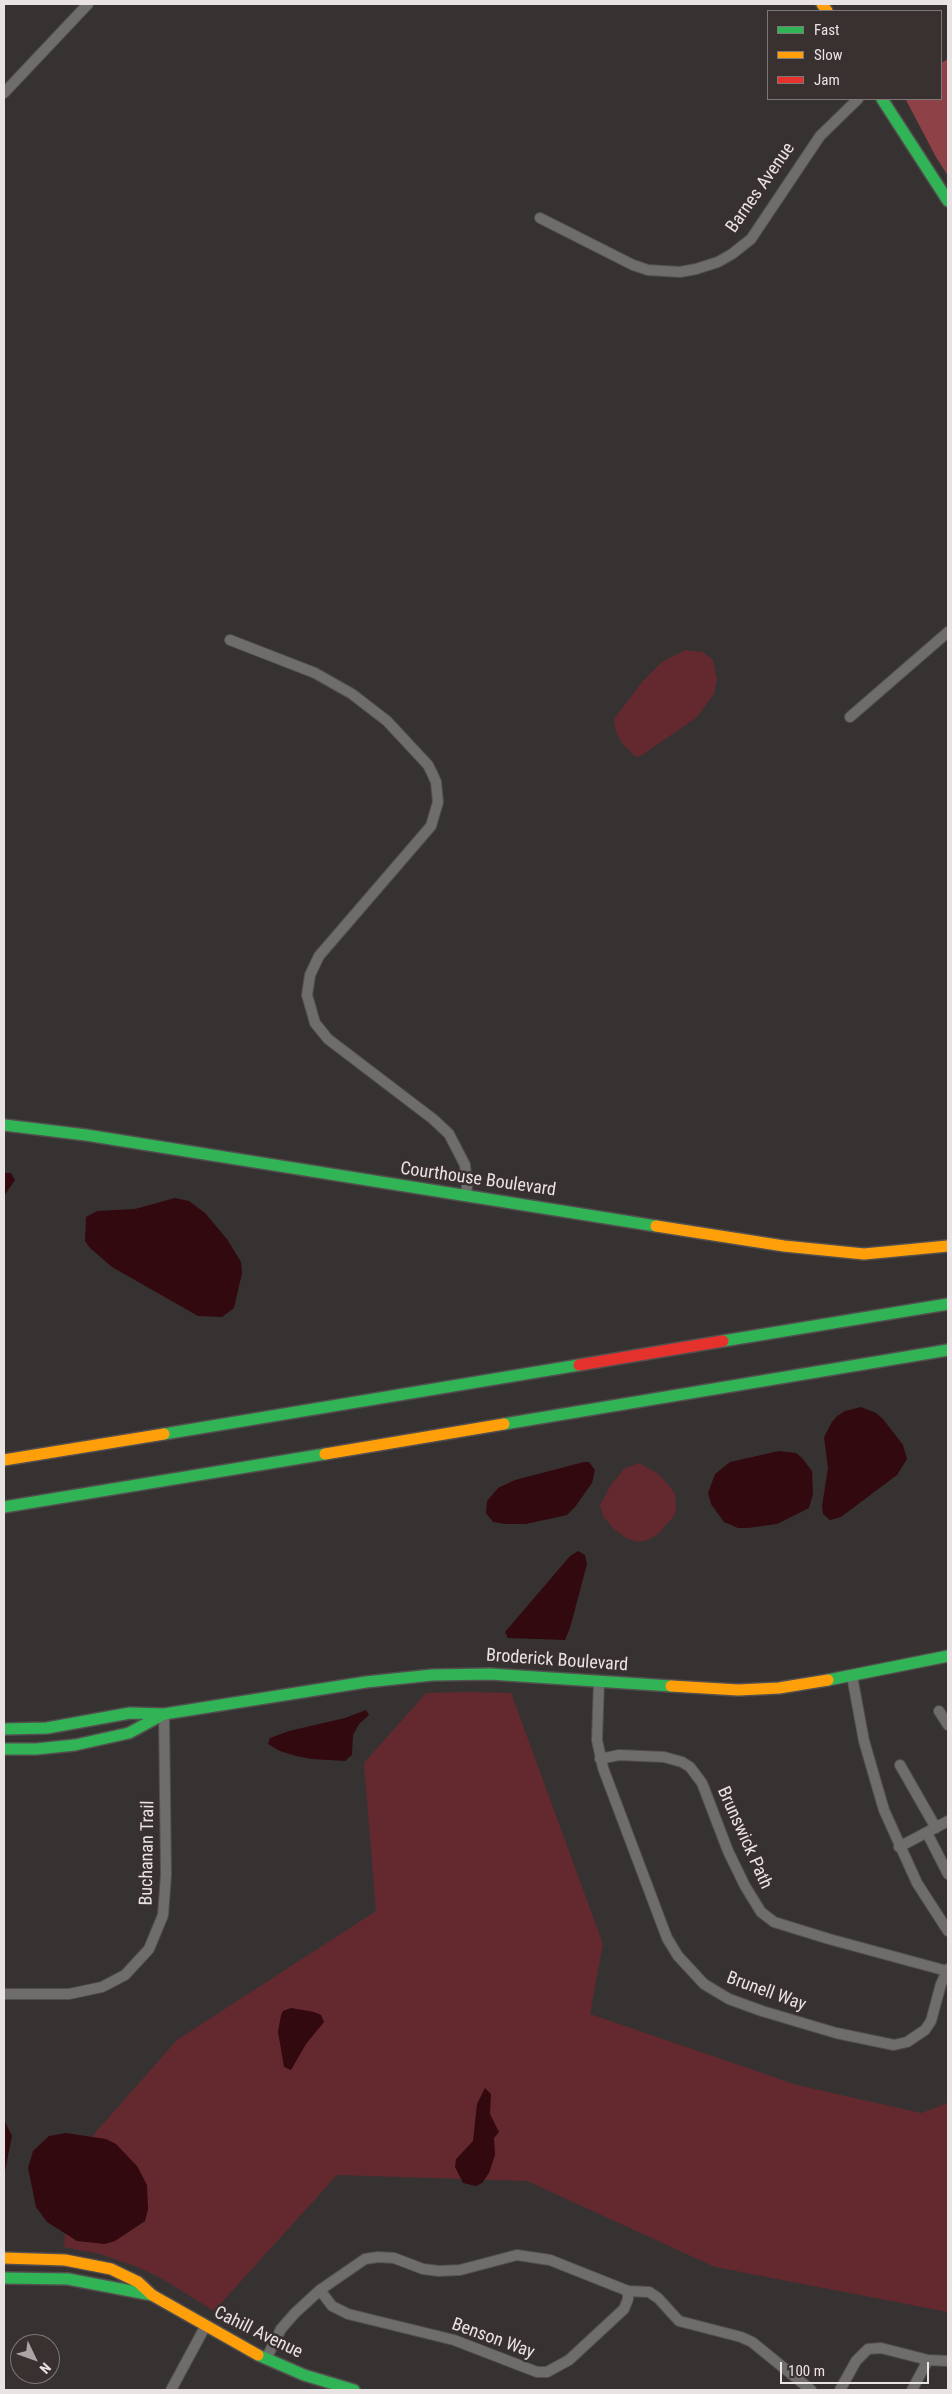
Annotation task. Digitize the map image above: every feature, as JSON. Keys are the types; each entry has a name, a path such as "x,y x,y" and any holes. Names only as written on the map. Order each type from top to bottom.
{"main road":[{"path":"883,100 948,201"},
{"name":"Courthouse Boulevard","path":"4,1124 86,1135 824,1251 864,1254 902,1252 948,1246"},
{"path":"4,1460 948,1304"},
{"path":"4,1507 948,1350"},
{"name":"Broderick Boulevard","path":"4,1729 47,1728 130,1712 164,1714 366,1682 432,1675 490,1674 738,1690 779,1688 852,1676 948,1656"},
{"name":"Broderick Boulevard","path":"4,1749 44,1749 75,1745 129,1733 164,1714"},
{"name":"Cahill Avenue","path":"4,2258 50,2258 96,2265 138,2282 152,2295 205,2327 266,2359 304,2375 354,2390"},
{"name":"Cahill Avenue","path":"4,2278 68,2279 152,2295"}],"street":[{"path":"4,93 88,4"},
{"name":"Barnes Avenue","path":"540,218 632,265 648,270 680,272 696,270 718,262 751,239 820,136 857,100"},
{"path":"850,717 948,632"},
{"path":"230,640 315,673 352,694 387,721 428,765 436,782 438,802 431,826 319,956 310,975 307,995 312,1016 323,1034 434,1120 449,1134 465,1165 467,1187 465,1196"},
{"path":"852,1676 862,1732 875,1784 900,1847 917,1883 948,1931"},
{"name":"Brunell Way","path":"599,1681 597,1740 600,1759 667,1938 691,1972 719,1994 753,2008 828,2031 894,2045 907,2042 925,2030 931,2021 947,1970"},
{"path":"939,1711 948,1725"},
{"name":"Buchanan Trail","path":"4,1994 68,1994 102,1986 125,1975 149,1949 163,1915 166,1875 164,1714"},
{"name":"Brunswick Path","path":"600,1759 619,1755 664,1757 682,1762 690,1767 702,1783 728,1851 745,1886 761,1912 774,1922 829,1939 947,1970"},
{"path":"900,1765 931,1831 948,1874"},
{"path":"900,1847 948,1821"},
{"path":"266,2359 287,2321 320,2290 365,2260 378,2256 394,2258 423,2269 439,2271 460,2270 518,2255 550,2260 628,2290 649,2292 658,2298 678,2321 741,2337 752,2342 810,2390"},
{"name":"Benson Way","path":"320,2290 332,2306 340,2311 454,2340 537,2372 556,2369 569,2360 624,2309 628,2299 628,2290"},
{"path":"171,2390 205,2327"},
{"path":"840,2390 856,2361 868,2349 881,2348 928,2360 948,2361"},
{"path":"912,2390 928,2360"}],"shaded area":[{"path":"948,59 948,176 906,100 942,100 942,62"},
{"path":"685,650 703,652 713,660 717,679 714,694 696,718 639,757 635,756 622,743 616,732 614,719 643,681 662,662"},
{"path":"4,1173 11,1173 15,1180 4,1196"},
{"path":"175,1198 189,1201 205,1213 227,1239 241,1262 242,1273 234,1308 222,1317 198,1316 112,1267 90,1248 85,1241 86,1217 97,1211 135,1209"},
{"path":"861,1407 876,1413 883,1419 903,1445 907,1459 897,1475 841,1517 830,1520 823,1514 822,1506 828,1468 824,1437 837,1416 845,1411"},
{"path":"779,1451 796,1453 812,1471 813,1494 809,1508 777,1524 738,1528 724,1522 711,1504 708,1493 715,1474 730,1462"},
{"path":"589,1462 595,1470 592,1483 567,1515 526,1524 505,1524 493,1522 486,1513 487,1501 498,1488 515,1480"},
{"path":"639,1463 657,1473 668,1484 675,1494 676,1509 674,1516 658,1534 648,1540 637,1542 626,1538 614,1529 603,1516 600,1505 611,1485 624,1469"},
{"path":"578,1551 585,1555 587,1564 565,1640 508,1638 505,1632 570,1556"},
{"path":"426,1693 511,1693 603,1944 590,2014 797,2085 921,2113 948,2103 948,2312 715,2267 527,2181 337,2175 214,2311 161,2278 135,2266 100,2254 64,2247 72,2159 177,2040 376,1911 364,1763"},
{"path":"366,1710 369,1715 359,1724 353,1735 352,1755 345,1761 296,1756 280,1751 268,1744 270,1738 289,1731 345,1718"},
{"path":"291,2008 314,2012 321,2015 324,2022 306,2044 291,2070 284,2067 278,2032 283,2011"},
{"path":"485,2088 491,2094 490,2114 499,2132 494,2138 495,2155 489,2173 482,2183 476,2186 463,2183 455,2167 456,2159 473,2141 477,2104"},
{"path":"4,2120 12,2136 4,2176"},
{"path":"66,2133 106,2139 116,2144 137,2166 147,2185 148,2209 145,2221 115,2241 105,2244 77,2241 47,2222 36,2207 28,2168 33,2151 49,2136"}],"traffic: fast":[{"path":"883,100 948,201"},
{"path":"4,1125 86,1135 656,1226"},
{"path":"723,1341 948,1304"},
{"path":"504,1424 948,1350"},
{"path":"164,1434 579,1365"},
{"path":"4,1507 325,1454"},
{"path":"828,1680 948,1656"},
{"path":"4,1729 47,1728 130,1713 164,1714 366,1682 432,1675 490,1674 671,1686"},
{"path":"4,1749 36,1749 75,1745 129,1733 164,1714"},
{"path":"4,2278 68,2279 152,2295"},
{"path":"258,2355 304,2375 354,2390"}],"traffic: slow":[{"path":"822,4 826,10"},
{"path":"656,1226 784,1246 864,1254 948,1246"},
{"path":"325,1454 504,1424"},
{"path":"4,1460 164,1434"},
{"path":"671,1686 738,1690 779,1688 828,1680"},
{"path":"4,2258 65,2260 111,2269 138,2282 152,2295 258,2355"}],"traffic: jam":[{"path":"579,1365 723,1341"}]}
